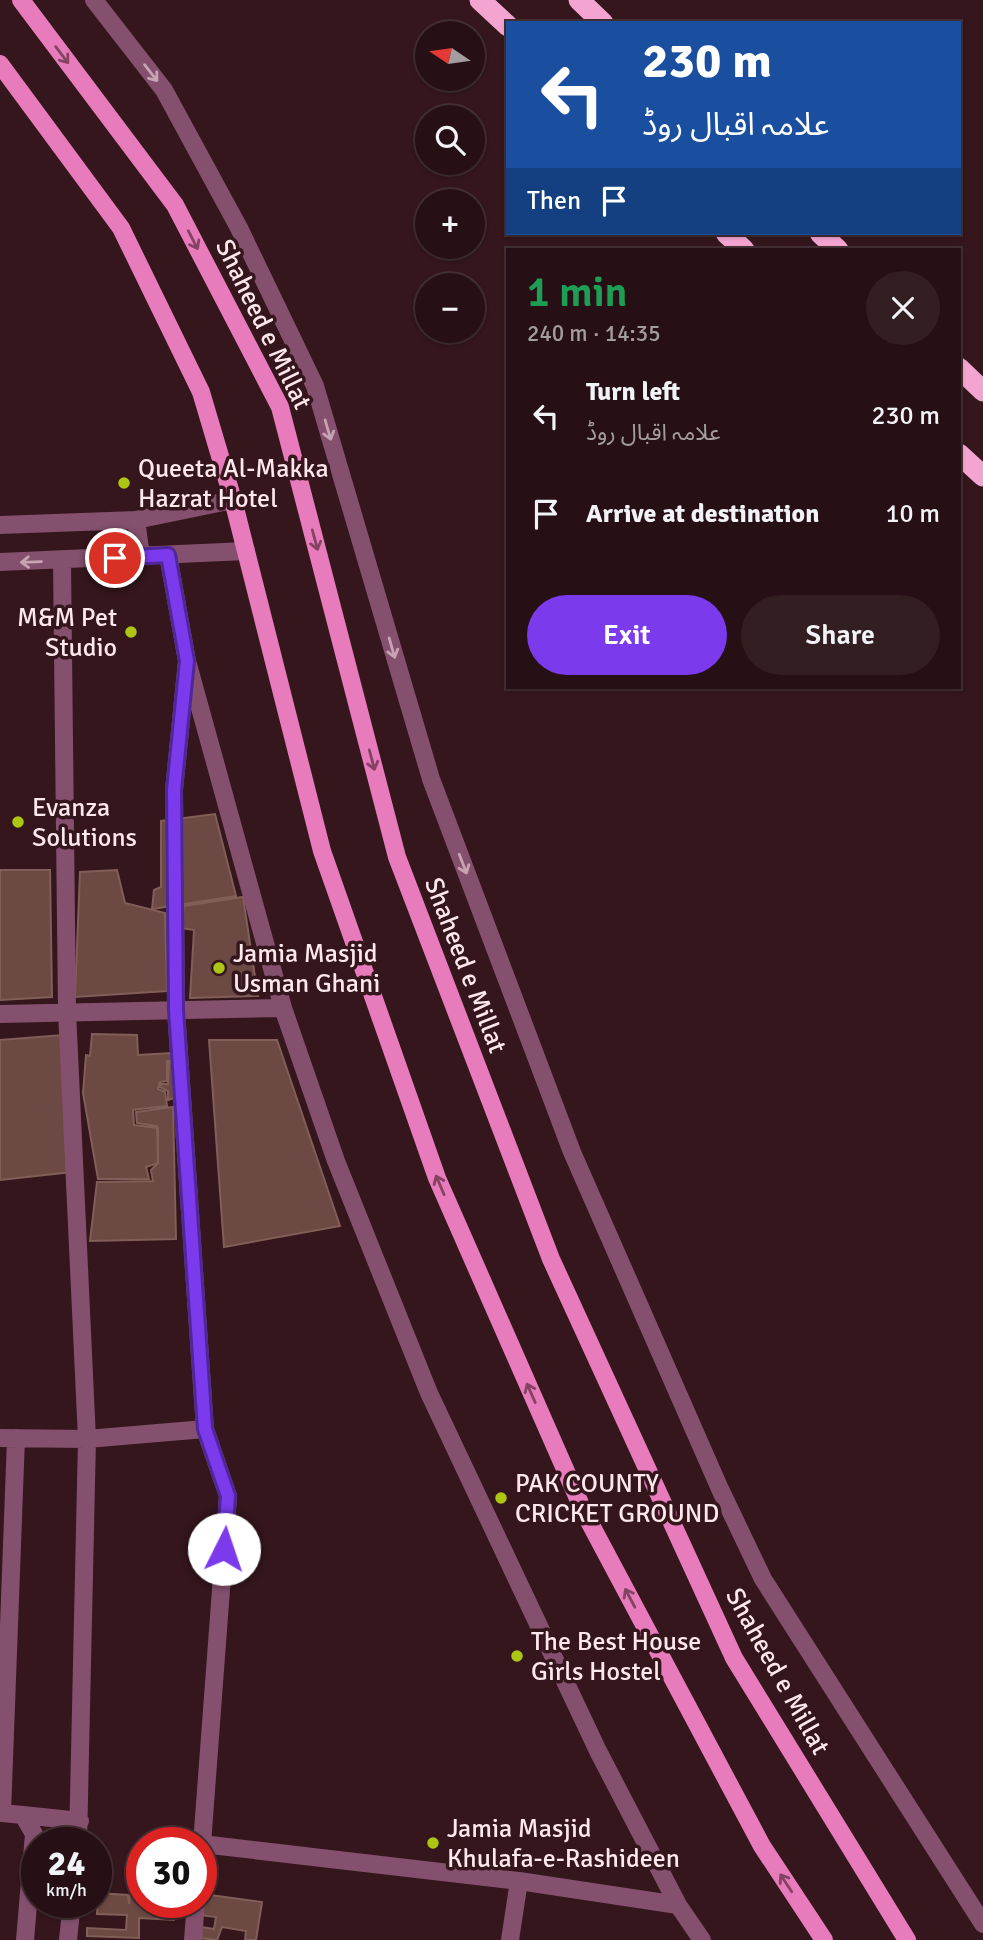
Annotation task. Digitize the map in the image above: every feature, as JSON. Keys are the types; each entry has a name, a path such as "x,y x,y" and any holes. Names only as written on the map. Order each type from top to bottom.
{"highway":[{"path":"480,0 506,24"},
{"path":"579,0 601,21"},
{"path":"728,235 742,248"},
{"path":"822,235 836,248"},
{"path":"961,370 983,391"},
{"path":"961,456 983,477"}],"main road":[{"name":"Shaheed e Millat","path":"21,0 175,205 280,407 397,857 551,1259 734,1658 906,1940"},
{"path":"0,64 121,228 201,393 233,500 322,851 437,1178 583,1510 762,1846 824,1940"}],"street":[{"path":"94,0 164,90 239,228 315,386 431,779 572,1152 720,1489 763,1578 983,1924"},
{"path":"0,525 136,520 233,500"},
{"path":"136,520 141,556"},
{"path":"0,562 246,551"},
{"path":"168,555 187,661 283,1008 336,1161 429,1394 598,1751 678,1905 702,1940"},
{"path":"62,561 68,1011 87,1438 79,1827"},
{"path":"187,661 174,790 176,1010 205,1429 228,1496 202,1827"},
{"path":"0,1014 283,1008"},
{"path":"80,1821 2,1813 8,1438 87,1438 205,1429"},
{"path":"23,1815 34,1834 24,1940"},
{"path":"217,1848 519,1881 678,1905"},
{"path":"510,1940 519,1881"},
{"path":"68,1940 70,1918"},
{"path":"193,1940 195,1918"}],"building":[{"path":"215,814 236,896 152,909 154,890 161,887 161,821"},
{"path":"0,870 50,870 52,997 0,1000"},
{"path":"117,870 125,903 165,913 167,991 75,997 80,872"},
{"path":"243,897 258,996 190,998 194,930 181,928 184,906"},
{"path":"92,1034 137,1035 138,1055 171,1053 173,1061 167,1061 167,1081 160,1082 158,1089 165,1092 167,1106 133,1110 134,1125 158,1128 158,1163 146,1167 149,1179 98,1179 83,1093 86,1055 90,1056"},
{"path":"63,1035 72,1172 0,1180 0,1040"},
{"path":"209,1040 277,1040 340,1226 224,1247"},
{"path":"169,1063 173,1063 174,1098 168,1100 168,1091 160,1087 161,1084 168,1084"},
{"path":"173,1107 176,1239 90,1241 97,1182 153,1181 151,1170 158,1163 157,1126 137,1123 136,1112"},
{"path":"112,1894 126,1895 126,1915 112,1914"},
{"path":"217,1896 262,1902 256,1940 245,1940 246,1931 222,1927 217,1940 199,1938 201,1927 214,1929"},
{"path":"127,1918 139,1918 139,1938 87,1936 87,1928 126,1930"},
{"path":"139,1918 174,1918 174,1920"}],"place":[{"name":"Queeta Al-Makka Hazrat Hotel","path":"124,483"},
{"name":"M&M Pet Studio","path":"131,632"},
{"name":"Evanza Solutions","path":"18,822"},
{"name":"Jamia Masjid Usman Ghani","path":"219,968"},
{"name":"PAK COUNTY CRICKET GROUND","path":"501,1498"},
{"name":"The Best House Girls Hostel","path":"517,1656"},
{"name":"Jamia Masjid Khulafa-e-Rashideen","path":"433,1843"}],"route":[{"path":"115,558 168,555 187,661 174,790 176,1010 205,1429 228,1496 224,1549"}]}
